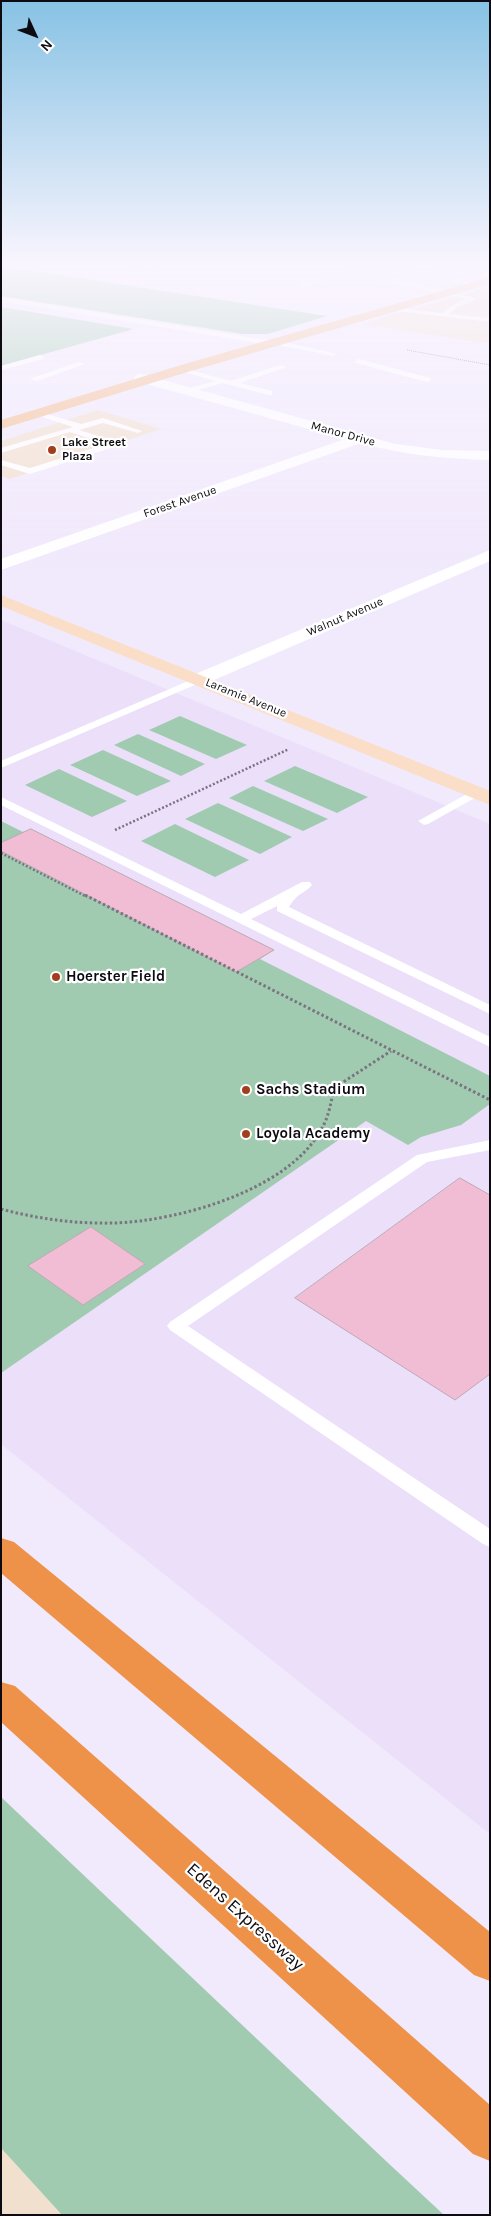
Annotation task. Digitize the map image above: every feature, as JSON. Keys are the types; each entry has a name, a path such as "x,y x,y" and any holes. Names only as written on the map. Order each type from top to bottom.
{"highway":[{"path":"1,1552 490,1960"},
{"name":"Edens Expressway","path":"1,1698 490,2137"}],"main road":[{"path":"1,417 196,364"},
{"path":"1,425 145,379 200,364"}],"street":[{"name":"Manor Drive","path":"145,379 359,440 418,451 490,456"},
{"name":"Forest Avenue","path":"1,565 359,440"},
{"name":"Walnut Avenue","path":"200,679 490,555"},
{"name":"Laramie Avenue","path":"1,600 200,679 483,796"}],"lane":[{"path":"1,368 14,364"},
{"path":"34,379 80,364"},
{"path":"371,364 427,380"},
{"path":"232,383 283,367"},
{"path":"182,370 269,393"},
{"path":"189,392 223,381"},
{"path":"40,413 82,426"},
{"path":"1,451 103,420 138,431"},
{"path":"1,462 30,471 114,444 71,430"},
{"path":"1,765 200,679"},
{"path":"424,821 483,796"},
{"path":"1,800 490,1043"},
{"path":"238,918 306,885"},
{"path":"291,893 282,908 290,913 490,1010"},
{"path":"490,1144 422,1158 176,1326 490,1539"}],"path":[{"path":"107,834 288,748"},
{"path":"1,853 391,1052 490,1100"},
{"path":"1,1209 56,1220 88,1223 121,1223 167,1217 209,1206 273,1177 300,1157 319,1134 330,1110 334,1088 391,1052"}],"shaded area":[{"name":"Lake Street Plaza","path":"98,410 161,429 10,479 1,476 1,441"},
{"name":"Loyola Academy","path":"1,620 490,824 490,1834 1,1444"},
{"path":"1,2148 62,2215 1,2215"}],"green space":[{"path":"180,716 247,745 216,759 149,730"},
{"path":"138,734 205,764 181,776 114,745"},
{"path":"103,750 171,781 137,796 70,765"},
{"path":"295,766 368,797 337,813 264,781"},
{"path":"59,769 127,801 92,817 25,785"},
{"path":"253,786 328,819 303,831 229,798"},
{"path":"218,803 292,837 260,854 185,819"},
{"name":"Sachs Stadium","path":"1,821 23,832 31,829 274,950 260,959 490,1076 490,1104 461,1125 421,1137 408,1145 366,1121 1,1373"},
{"path":"175,824 249,860 215,877 141,841"},
{"path":"1,1797 444,2215 62,2215 1,2148"}],"building":[{"path":"31,829 274,950 236,972 1,851 1,843"},
{"path":"460,1178 490,1195 490,1374 455,1400 295,1298"},
{"path":"91,1227 145,1264 83,1305 28,1266"}],"place":[{"name":"Lake Street Plaza","path":"52,450"},
{"name":"Hoerster Field","path":"56,977"},
{"name":"Sachs Stadium","path":"246,1090"},
{"name":"Loyola Academy","path":"246,1134"}]}
